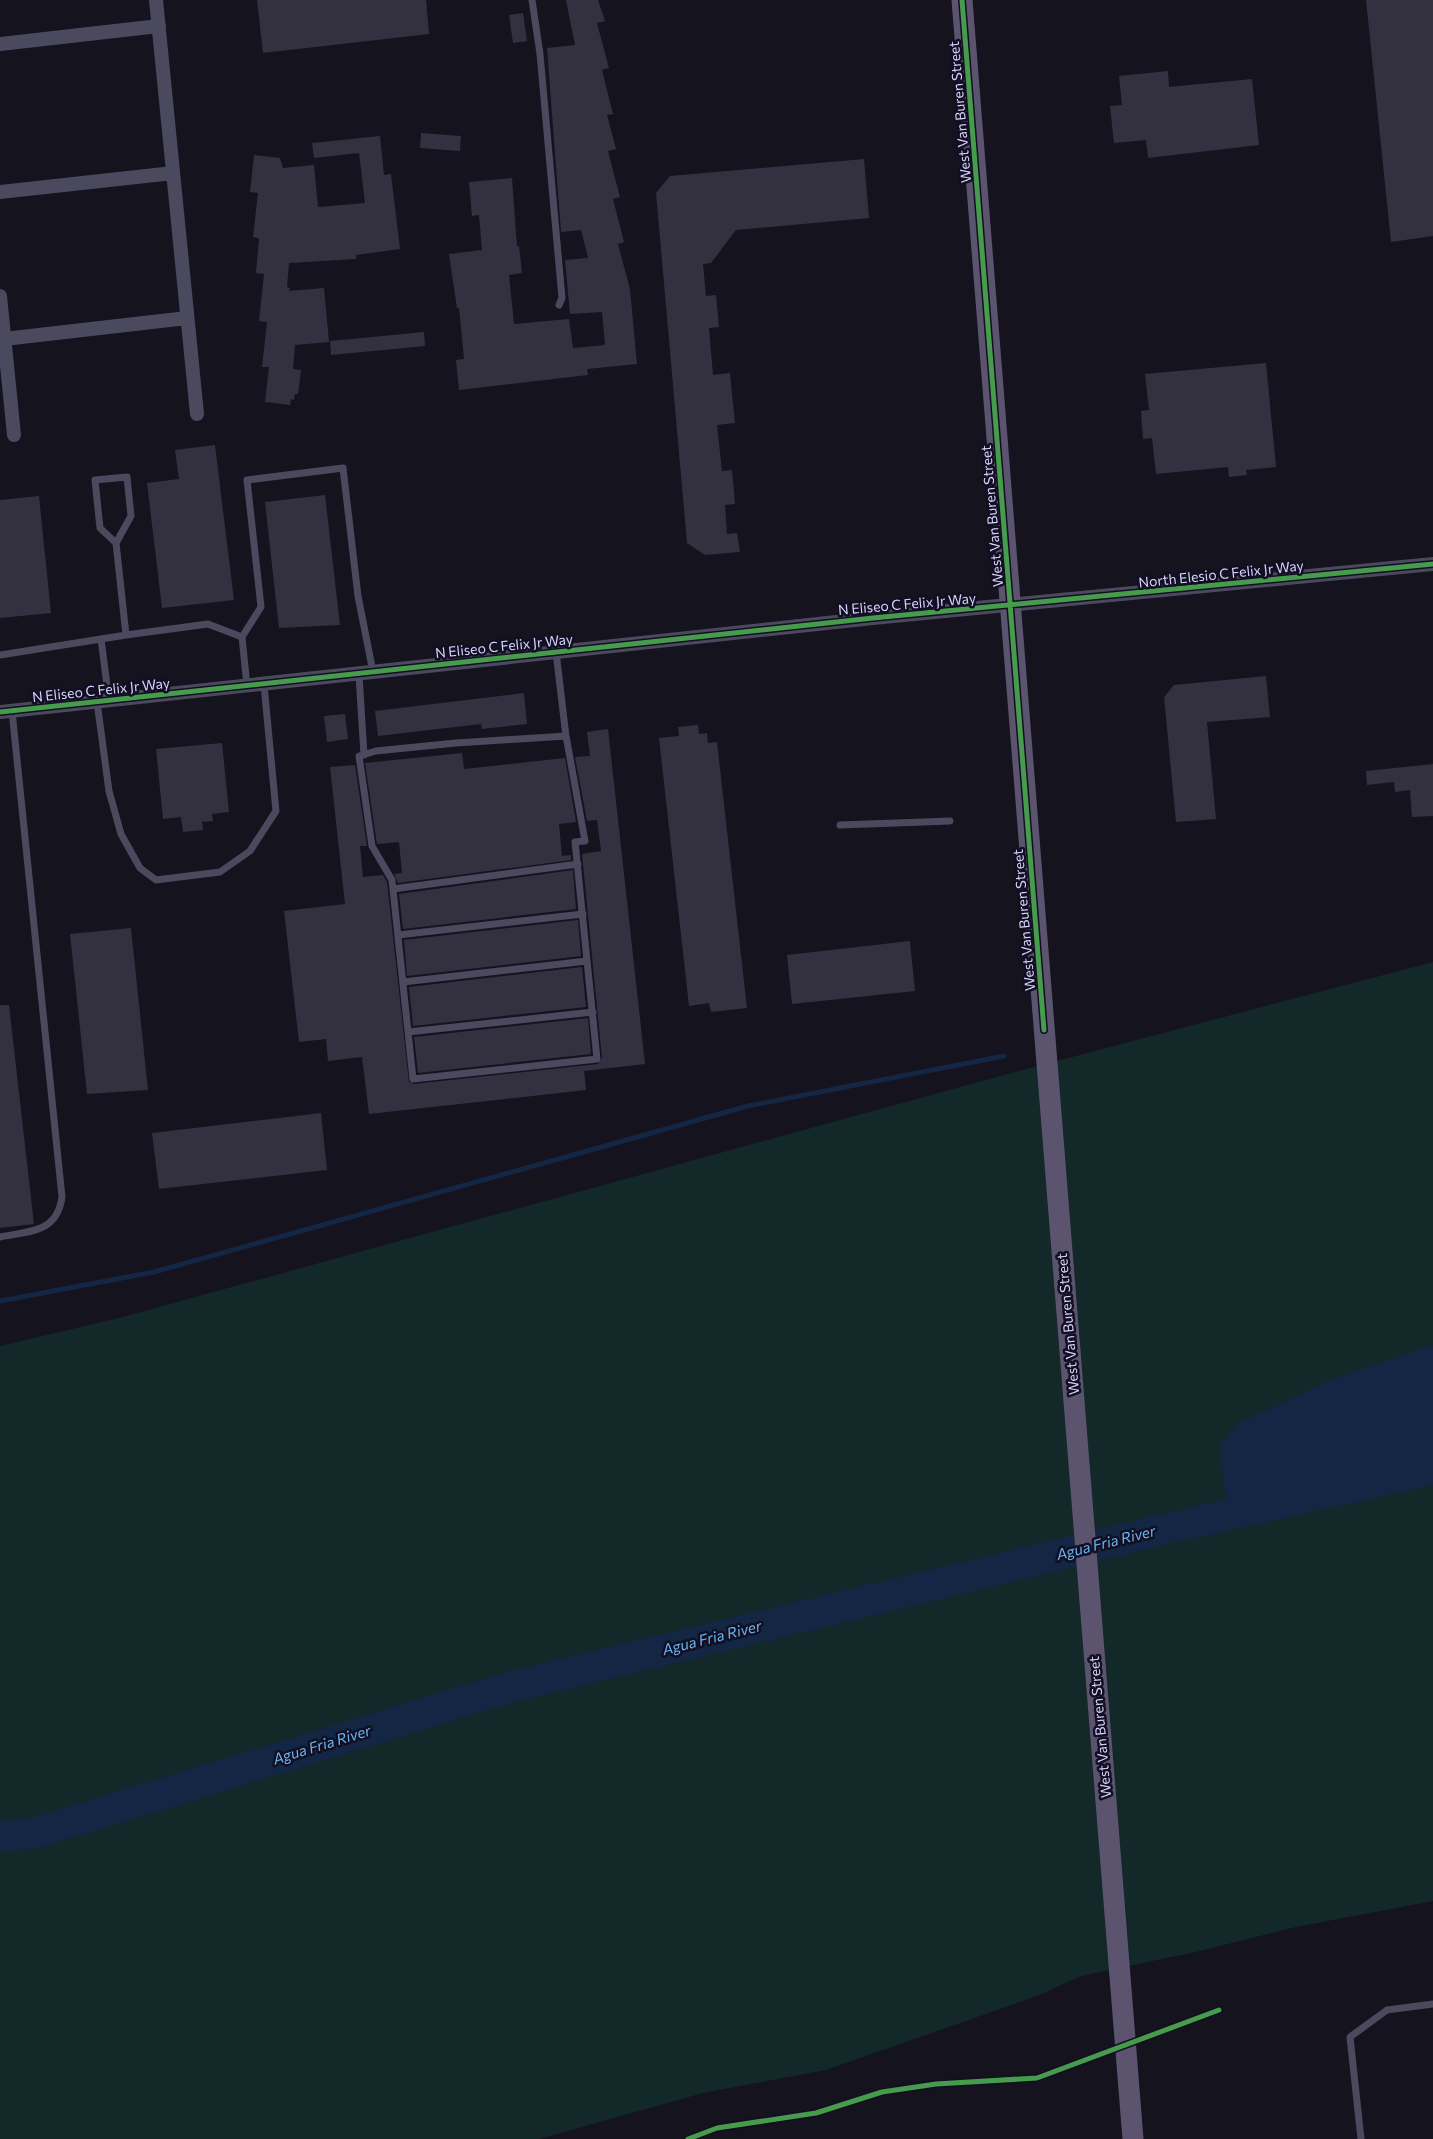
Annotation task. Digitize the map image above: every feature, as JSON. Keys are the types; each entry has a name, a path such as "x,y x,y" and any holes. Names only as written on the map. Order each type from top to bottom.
{"main road":[{"name":"West Van Buren Street","path":"962,0 1133,2139"}],"street":[{"path":"156,0 197,414"},
{"path":"0,44 159,26"},
{"path":"0,192 173,173"},
{"path":"0,296 14,435"},
{"path":"4,339 187,318"},
{"name":"North Elesio C Felix Jr Way","path":"1010,606 1433,564"},
{"name":"N Eliseo C Felix Jr Way","path":"6,712 873,618 1010,606"}],"lane":[{"path":"532,0 540,54 562,298 559,305"},
{"path":"247,686 242,637 261,607 247,480 343,468 358,596 373,672"},
{"path":"116,543 100,528 95,480 127,477 131,516 116,543 126,635"},
{"path":"0,655 208,624 242,637"},
{"path":"101,639 109,791 121,834 140,868 156,880 220,872 250,850 276,811 264,684"},
{"path":"556,652 566,736 585,841 576,842 597,1059 413,1079 392,880 372,846 359,756 376,751 456,743 566,736"},
{"path":"359,674 364,755"},
{"path":"0,1237 48,1226 58,1214 62,1197 6,712"},
{"path":"840,824 950,821"},
{"path":"393,889 578,864"},
{"path":"398,935 583,914"},
{"path":"403,982 588,961"},
{"path":"408,1032 592,1012"},
{"path":"1361,2139 1350,2037 1387,2010 1433,2004"}],"green space":[{"path":"1433,962 1433,1901 1296,1927 1200,1951 1081,1976 1037,1996 826,2070 703,2093 539,2139 0,2139 0,1346 119,1318 1011,1073"}],"water":[{"path":"1433,1345 1433,1465 1404,1481 1246,1507 1226,1502 1220,1445 1237,1424 1328,1381"}],"building":[{"path":"257,0 426,0 429,34 263,53"},
{"path":"566,0 598,0 605,21 597,23 609,68 602,70 613,114 607,115 616,149 608,151 620,197 613,199 624,242 618,244 630,289 637,364 587,369 588,375 459,390 456,360 464,359 459,308 457,308 449,254 482,250 479,215 472,216 469,182 512,178 517,246 519,246 522,273 509,275 514,324 569,319 573,348 605,345 602,312 570,314 565,260 588,258 581,230 561,232 547,48 575,45"},
{"path":"1366,0 1433,0 1433,236 1391,242"},
{"path":"523,13 527,41 513,43 509,15"},
{"path":"1168,71 1169,87 1252,79 1259,145 1148,158 1146,140 1114,143 1110,106 1122,105 1119,76"},
{"path":"421,133 461,136 460,151 420,148"},
{"path":"380,136 384,175 391,174 400,249 356,255 356,259 289,263 287,287 290,288 289,291 324,288 329,342 295,345 293,369 301,370 298,394 295,394 294,400 291,399 290,405 265,402 269,367 262,367 267,322 259,321 264,274 256,273 259,238 253,237 258,193 250,192 254,155 280,158 283,168 314,165 318,207 365,203 359,153 314,158 312,143"},
{"path":"864,159 869,218 736,230 711,263 703,264 706,296 716,295 719,327 709,328 713,375 730,373 735,423 717,425 722,471 732,470 735,504 725,505 727,534 737,533 740,552 705,555 687,543 656,193 670,176"},
{"path":"424,332 425,346 331,355 330,341"},
{"path":"1266,363 1276,467 1246,470 1247,475 1229,477 1228,467 1156,474 1152,438 1143,439 1141,411 1149,410 1145,374"},
{"path":"215,445 234,600 162,608 147,483 179,479 175,450"},
{"path":"325,495 340,625 279,628 265,502"},
{"path":"39,496 51,613 0,618 0,500"},
{"path":"1266,676 1270,717 1207,722 1216,819 1176,822 1164,697 1174,685"},
{"path":"524,693 527,724 482,729 481,724 378,736 375,711"},
{"path":"345,714 348,739 327,742 324,716"},
{"path":"698,725 699,734 707,733 708,743 717,742 747,1008 711,1012 709,1003 689,1006 659,738 679,736 678,727"},
{"path":"608,729 645,1064 584,1071 586,1090 369,1114 362,1057 328,1061 326,1039 299,1042 284,911 345,904 330,767 355,765 367,846 360,846 363,877 383,875 387,882 409,1082 414,1084 598,1064 602,1058 582,854 601,851 597,820 587,821 575,757 590,756 587,732"},
{"path":"222,743 229,812 212,814 213,821 202,822 203,830 183,832 181,817 163,819 156,749"},
{"path":"462,753 464,769 565,758 576,822 559,824 562,856 571,855 571,860 398,883 394,874 402,873 399,842 377,844 365,763"},
{"path":"1433,764 1433,816 1412,817 1410,790 1395,792 1394,782 1367,785 1366,771"},
{"path":"573,870 576,909 403,929 399,894"},
{"path":"578,920 581,956 407,976 404,940"},
{"path":"131,928 148,1090 87,1094 70,934"},
{"path":"910,941 915,991 792,1004 787,955"},
{"path":"582,967 586,1007 413,1026 409,987"},
{"path":"0,1005 9,1005 34,1224 0,1228"},
{"path":"588,1018 591,1054 418,1073 414,1037"},
{"path":"321,1113 327,1170 159,1189 152,1133"}],"waterway":[{"path":"0,1301 154,1272 748,1106 1004,1056"},
{"name":"Agua Fria River","path":"0,1837 38,1832 510,1687 1165,1529 1433,1469"}],"cycle path":[{"path":"962,0 1044,1030"},
{"path":"0,712 873,618 1433,564"},
{"path":"688,2139 717,2128 816,2113 882,2092 936,2084 1037,2078 1219,2010"}]}
